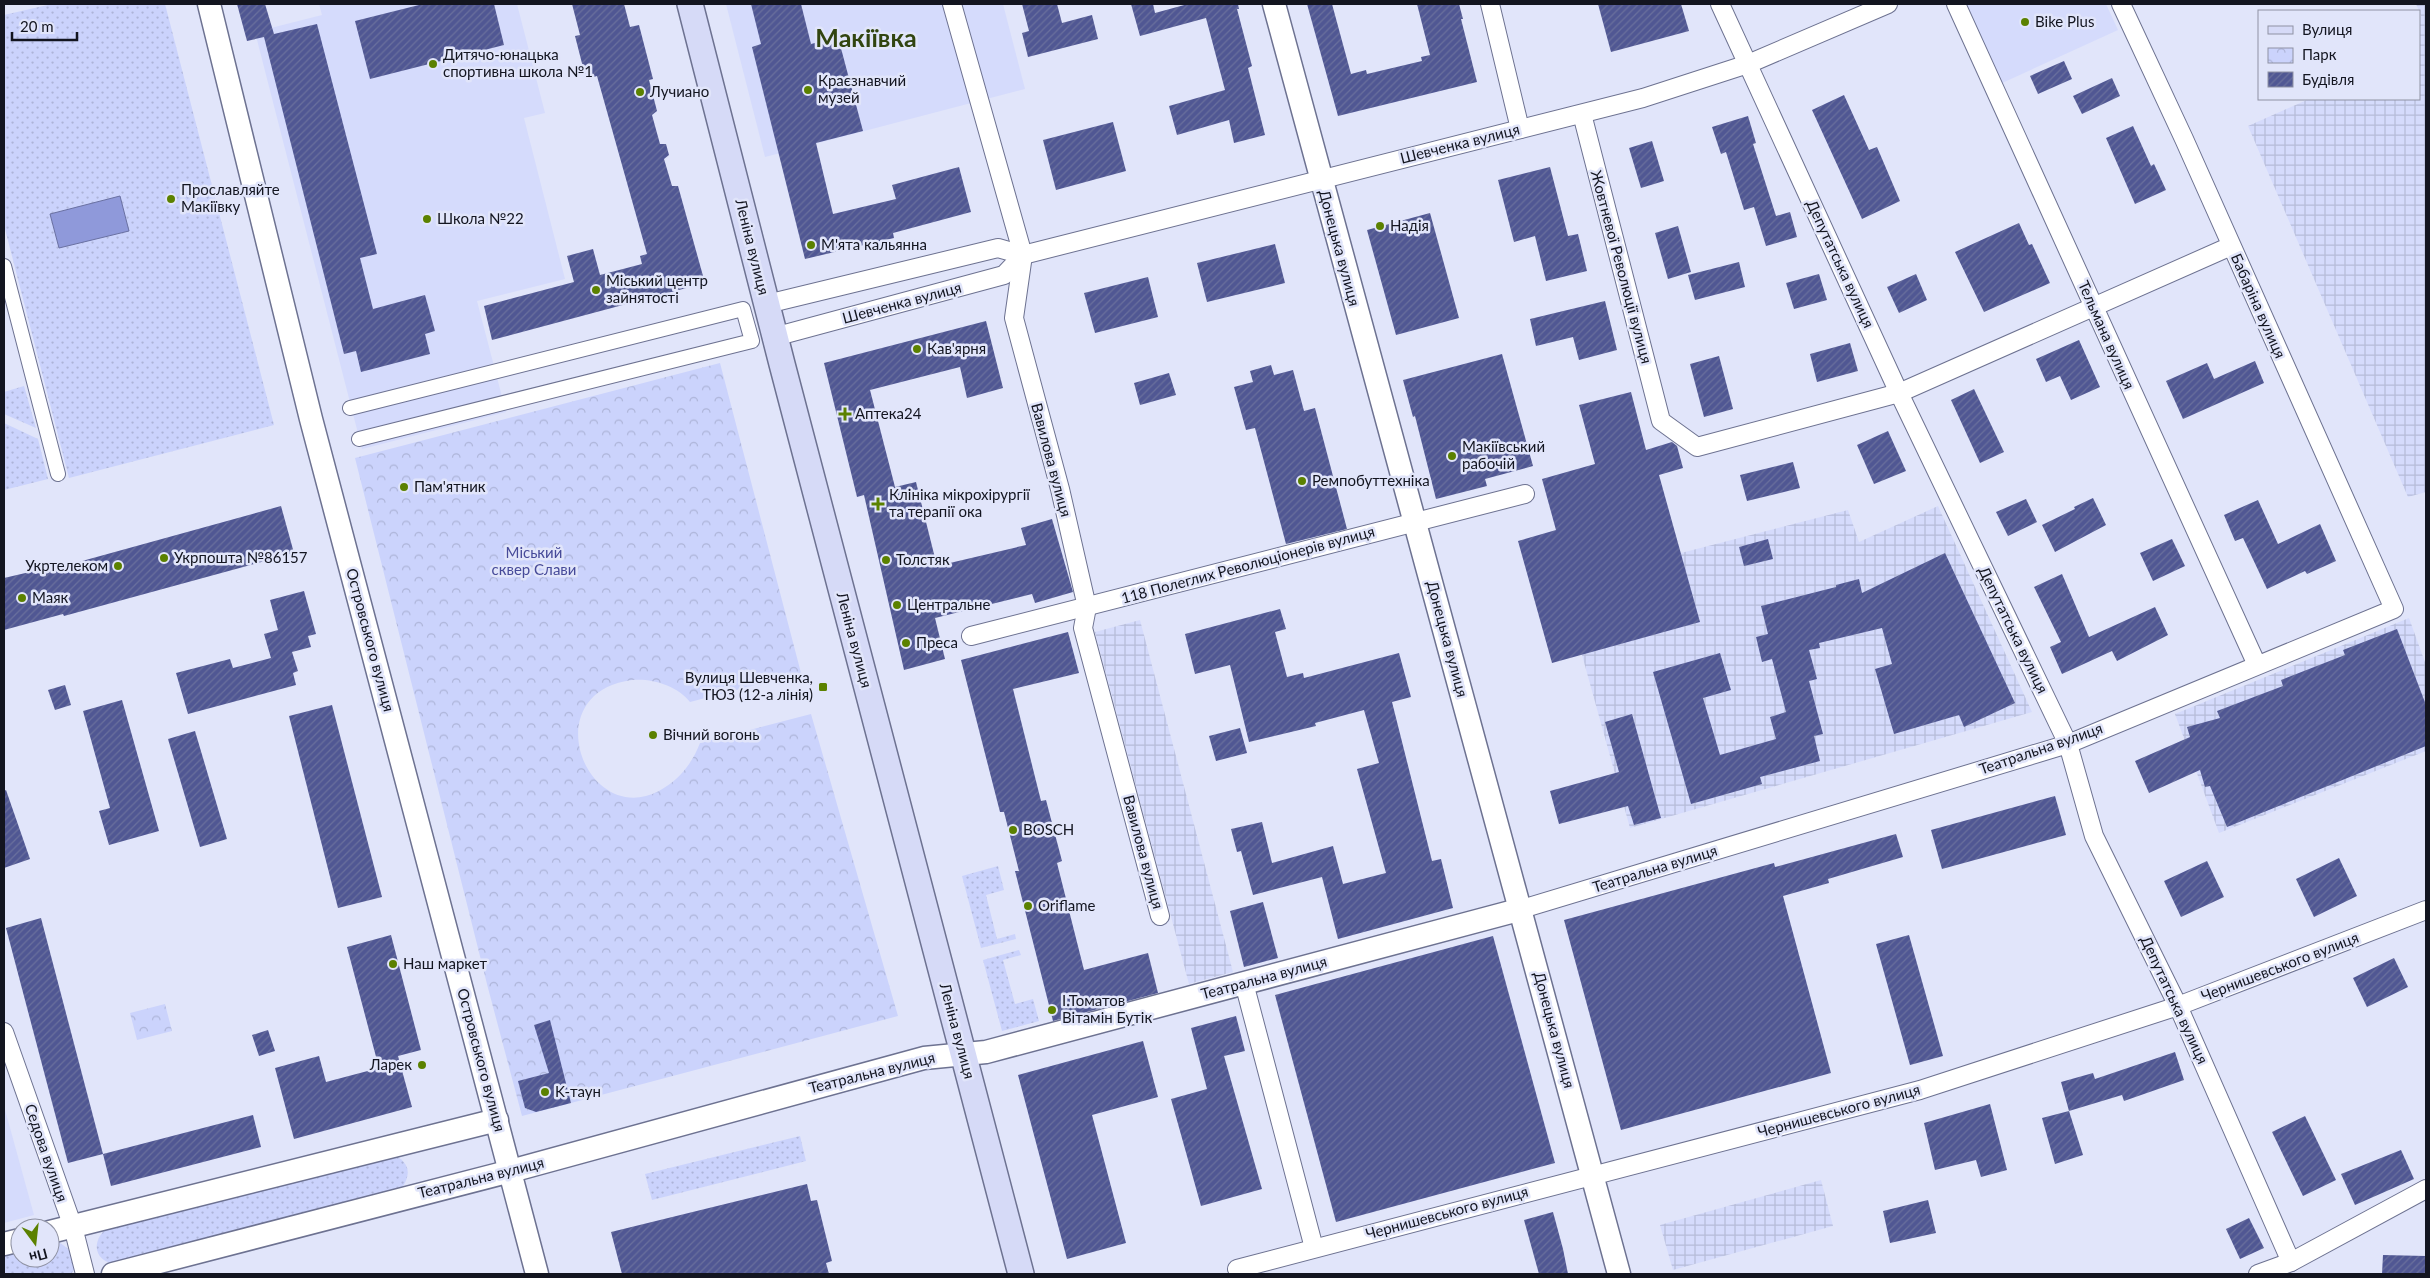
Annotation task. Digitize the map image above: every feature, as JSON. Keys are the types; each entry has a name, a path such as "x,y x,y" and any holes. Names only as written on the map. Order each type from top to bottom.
{"main road":[{"name":"Леніна вулиця","path":"690,4 774,337 1021,1274"}],"street":[{"name":"Островського вулиця","path":"209,4 311,419 537,1274"},
{"name":"Вавилова вулиця","path":"952,4 1023,255 1014,318 1060,489 1088,608 1083,628 1160,916"},
{"name":"Донецька вулиця","path":"1274,4 1522,909 1619,1274"},
{"path":"1490,4 1520,129"},
{"name":"Депутатська вулиця","path":"1720,4 1899,393 2068,744 2094,836 2178,1006 2291,1262"},
{"name":"Шевченка вулиця","path":"767,304 998,248 1023,255 1643,98 1748,64 1888,4"},
{"name":"Тельмана вулиця","path":"1956,4 2257,666"},
{"name":"Бабаріна вулиця","path":"2121,4 2394,609"},
{"name":"Жовтневої Революції вулиця","path":"1582,114 1661,421 1697,447 1899,393"},
{"path":"1899,393 2231,246"},
{"name":"Шевченка вулиця","path":"774,337 1004,275 1023,255"},
{"path":"4,266 58,474"},
{"path":"350,408 743,309 752,341 359,439"},
{"name":"118 Полеглих Революціонерів вулиця","path":"971,636 1088,608 1525,494"},
{"name":"Театральна вулиця","path":"113,1274 510,1171 924,1058 986,1052 1522,909 2068,744 2394,609"},
{"name":"Чернишевського вулиця","path":"1237,1270 1314,1248 1920,1090 2178,1006 2426,910"},
{"path":"1244,983 1314,1248"},
{"name":"Седова вулиця","path":"4,1032 72,1227 85,1274"},
{"path":"60,1230 497,1120"},
{"path":"2258,1274 2291,1262 2426,1189"}],"shaded area":[{"name":"Школа №22","path":"319,4 517,4 545,113 524,118 565,279 477,301 506,412 362,449 255,32 322,15"},
{"path":"726,4 1003,4 1025,89 765,157"},
{"path":"1963,4 2106,4 2118,30 2000,84"},
{"path":"2416,4 2426,4 2426,492 2408,497 2248,126 2307,100 2420,100 2421,16"},
{"path":"1938,506 2032,712 1630,828 1582,655 1681,553 1848,510 1859,542"},
{"path":"2409,618 2426,665 2426,751 2219,833 2175,714"},
{"path":"1140,620 1233,972 1189,984 1095,632"},
{"path":"4,1106 34,1215 23,1218 10,1218 10,1221 4,1223"},
{"path":"1821,1180 1833,1226 1673,1270 1660,1225"}],"green space":[{"path":"52,4 165,4 274,425 69,478 4,225 4,15"},
{"name":"Міський сквер Слави","path":"720,363 801,673 690,702 672,687 648,680 632,680 602,690 585,708 578,731 581,755 593,776 610,792 633,798 659,791 673,782 689,765 700,743 811,714 898,1016 522,1116 355,458"},
{"path":"24,386 36,428 4,414 4,392"},
{"path":"4,423 38,439 48,479 4,490"},
{"path":"998,866 1004,890 986,895 997,939 1015,934 1016,939 981,948 962,876"},
{"path":"1019,950 1021,955 1003,960 1015,1004 1033,999 1039,1021 1002,1031 983,960"},
{"path":"165,1004 172,1031 137,1040 130,1013"},
{"path":"800,1136 806,1161 652,1200 645,1174"},
{"path":"390,1153 406,1164 408,1174 400,1191 118,1265 103,1260 97,1250 99,1238 109,1226"},
{"path":"60,1243 73,1255 75,1264 71,1274 4,1274 4,1255 10,1254 10,1268 60,1268"}],"water":[{"path":"120,196 129,231 59,248 50,214"}],"building":[{"path":"237,4 265,4 274,34 317,24 377,254 360,258 373,309 425,295 435,331 425,334 430,354 361,372 356,351 344,354 264,37 247,41"},
{"path":"423,4 494,4 504,45 370,79 355,21"},
{"path":"572,4 624,4 630,27 639,25 653,79 649,80 657,111 652,115 660,144 666,144 669,155 664,159 672,186 678,186 705,283 492,340 484,306 574,282 567,256 593,249 600,275 642,264 640,256 647,254 597,76 586,79 575,36 580,35"},
{"path":"751,4 801,4 811,44 838,37 863,131 816,143 833,214 896,199 892,185 959,167 971,212 893,233 894,238 805,259 752,47 761,44"},
{"path":"1022,4 1057,4 1062,23 1092,15 1098,39 1028,57 1022,33 1029,31"},
{"path":"1131,4 1153,4 1155,13 1188,4 1238,4 1239,9 1237,9 1252,66 1248,68 1265,135 1234,143 1229,120 1177,135 1169,106 1225,90 1206,18 1140,36"},
{"path":"1307,4 1332,4 1351,74 1366,70 1367,74 1422,61 1421,57 1430,55 1417,4 1459,4 1477,82 1338,116"},
{"path":"1598,4 1681,4 1689,31 1611,52"},
{"path":"2064,61 2072,79 2038,94 2030,76"},
{"path":"2112,78 2120,96 2082,114 2073,96"},
{"path":"1844,95 1869,150 1877,147 1900,201 1862,219 1812,110"},
{"path":"1748,116 1756,143 1753,144 1776,216 1790,212 1797,237 1766,246 1754,207 1744,210 1726,152 1721,154 1712,127"},
{"path":"1113,122 1126,171 1056,190 1043,140"},
{"path":"2133,126 2151,166 2154,164 2166,190 2135,204 2106,138"},
{"path":"1652,141 1664,181 1641,188 1629,148"},
{"path":"1550,167 1568,236 1578,234 1587,271 1546,281 1535,236 1514,242 1498,180"},
{"path":"1430,213 1459,318 1396,335 1367,230"},
{"path":"2019,223 2029,245 2032,244 2050,283 1984,312 1955,252"},
{"path":"1678,226 1691,272 1668,279 1655,233"},
{"path":"1275,244 1285,283 1207,302 1197,263"},
{"path":"1739,262 1745,287 1695,300 1688,275"},
{"path":"1819,274 1827,300 1794,309 1786,283"},
{"path":"1916,274 1927,300 1899,313 1887,287"},
{"path":"1148,277 1158,317 1095,333 1084,293"},
{"path":"1605,301 1617,350 1579,360 1573,337 1536,346 1530,319"},
{"path":"986,321 1003,388 967,398 960,367 870,390 895,487 916,482 937,566 1026,545 1021,528 1052,519 1073,592 1035,603 1032,594 935,618 945,659 904,670 864,495 857,497 824,363"},
{"path":"2079,340 2100,387 2071,400 2060,376 2046,382 2036,359"},
{"path":"1850,343 1858,371 1817,382 1810,354"},
{"path":"1502,354 1533,466 1485,479 1487,486 1436,499 1415,416 1413,417 1403,380"},
{"path":"1719,356 1733,409 1704,417 1690,364"},
{"path":"2255,361 2264,383 2183,419 2166,381 2207,363 2214,379"},
{"name":"Ремпобуттехніка","path":"1271,365 1274,375 1293,370 1304,411 1315,408 1347,529 1286,544 1255,428 1246,430 1234,387 1253,382 1250,371"},
{"path":"1169,373 1176,395 1140,405 1134,383"},
{"path":"1974,389 2004,452 1980,463 1951,400"},
{"path":"1631,392 1646,450 1672,442 1677,446 1683,468 1659,475 1700,622 1552,663 1518,541 1556,530 1542,479 1595,464 1579,405"},
{"path":"1888,431 1906,471 1874,484 1857,445"},
{"path":"1793,462 1800,488 1747,501 1740,475"},
{"path":"2093,498 2106,525 2055,552 2042,525"},
{"path":"2026,499 2037,522 2008,536 1996,512"},
{"path":"2258,500 2278,544 2320,524 2336,561 2307,574 2305,571 2267,589 2243,538 2235,541 2224,515"},
{"path":"281,506 294,553 64,616 63,614 4,630 4,578 34,571 35,574"},
{"path":"1768,539 1773,559 1744,566 1739,547"},
{"path":"2172,539 2185,566 2153,581 2140,553"},
{"path":"1945,553 2015,703 1964,727 1959,715 1894,734 1875,669 1892,664 1882,628 1819,643 1820,648 1809,650 1817,679 1809,681 1823,734 1814,736 1820,761 1760,777 1762,784 1691,804 1653,672 1720,653 1731,690 1703,698 1720,755 1776,739 1770,717 1786,712 1772,659 1762,662 1756,637 1768,634 1761,606 1836,587 1836,585 1859,579 1862,593"},
{"path":"2062,574 2089,637 2155,607 2168,635 2117,661 2112,651 2062,674 2050,647 2061,642 2034,587"},
{"path":"304,591 316,634 308,636 311,647 292,652 298,671 293,673 296,685 188,714 176,673 230,659 233,668 271,658 264,634 278,630 270,600"},
{"path":"1280,609 1286,629 1275,632 1287,677 1303,673 1304,678 1399,653 1411,697 1392,702 1432,861 1441,859 1453,908 1338,939 1322,877 1253,895 1241,851 1237,852 1231,829 1262,822 1272,863 1333,846 1343,884 1386,873 1357,769 1379,763 1364,710 1315,723 1316,726 1249,742 1230,665 1195,674 1185,634"},
{"path":"2397,629 2426,705 2426,746 2227,827 2210,786 2205,787 2200,770 2149,793 2135,761 2190,737 2187,727 2220,718 2217,711 2283,686 2281,680 2345,655 2343,650"},
{"path":"1068,632 1079,673 1013,689 1041,801 1046,800 1062,861 1057,863 1084,970 1148,953 1158,993 1053,1021 1015,871 1019,871 1004,812 1000,812 961,660"},
{"path":"65,685 71,705 55,710 48,690"},
{"path":"122,700 159,831 109,845 99,811 110,808 83,711"},
{"path":"332,705 382,897 338,908 289,716"},
{"path":"1632,714 1661,818 1634,825 1628,806 1559,824 1550,791 1619,772 1605,722"},
{"path":"1240,728 1247,753 1216,761 1209,736"},
{"path":"195,731 227,839 200,847 168,739"},
{"path":"6,790 30,859 4,868 4,791"},
{"path":"2055,796 2066,835 1942,869 1931,830"},
{"path":"1896,834 1903,857 1828,879 1829,883 1783,896 1831,1073 1621,1130 1564,920 1774,863 1775,867"},
{"path":"2339,858 2357,896 2314,917 2296,879"},
{"path":"2207,861 2224,897 2181,917 2164,881"},
{"path":"1263,902 1278,958 1244,967 1230,911"},
{"path":"41,918 103,1154 68,1163 6,928"},
{"path":"391,935 421,1050 398,1056 412,1107 294,1139 275,1068 319,1056 326,1082 379,1068 347,947"},
{"path":"1909,935 1943,1056 1910,1065 1876,944"},
{"path":"1493,936 1555,1163 1336,1222 1275,995"},
{"path":"2394,958 2408,987 2367,1007 2353,978"},
{"path":"1236,1016 1245,1051 1224,1056 1262,1189 1201,1206 1171,1099 1207,1089 1191,1028"},
{"name":"K-таун","path":"550,1020 571,1103 536,1112 525,1108 518,1081 549,1073 534,1025"},
{"path":"268,1030 275,1051 259,1056 252,1035"},
{"path":"1143,1041 1158,1097 1092,1115 1126,1243 1067,1259 1018,1075"},
{"path":"2175,1052 2184,1080 2124,1101 2122,1095 2069,1111 2061,1082 2093,1073 2095,1079"},
{"path":"1990,1104 2007,1170 1981,1177 1976,1160 1935,1170 1924,1123"},
{"path":"2069,1111 2083,1155 2055,1164 2042,1118"},
{"path":"253,1115 261,1147 111,1186 103,1154"},
{"path":"2305,1116 2336,1180 2303,1196 2272,1132"},
{"path":"2401,1150 2414,1179 2355,1205 2341,1174"},
{"path":"807,1184 811,1201 817,1200 832,1261 826,1263 829,1274 622,1274 611,1232"},
{"path":"1928,1200 1936,1233 1890,1243 1883,1211"},
{"path":"1553,1212 1568,1274 1539,1274 1524,1220"},
{"path":"2249,1218 2264,1248 2240,1259 2226,1229"},
{"path":"2383,1255 2426,1256 2426,1274 2382,1274"}],"place":[{"name":"Bike Plus","path":"2025,22"},
{"name":"Дитячо-юнацька спортивна школа №1","path":"433,64"},
{"name":"Краєзнавчий музей","path":"808,90"},
{"name":"Лучиано","path":"640,92"},
{"name":"Прославляйте Макіївку","path":"171,199"},
{"name":"Школа №22","path":"427,219"},
{"name":"Надія","path":"1380,226"},
{"name":"М'ята кальянна","path":"811,245"},
{"name":"Міський центр зайнятості","path":"596,290"},
{"name":"Кав'ярня","path":"917,349"},
{"name":"Аптека24","path":"845,414"},
{"name":"Макіївський рабочій","path":"1452,456"},
{"name":"Ремпобуттехніка","path":"1302,481"},
{"name":"Пам'ятник","path":"404,487"},
{"name":"Клініка мікрохірургії та терапії ока","path":"878,504"},
{"name":"Укрпошта №86157","path":"164,558"},
{"name":"Толстяк","path":"886,560"},
{"name":"Укртелеком","path":"118,566"},
{"name":"Маяк","path":"22,598"},
{"name":"Центральне","path":"897,605"},
{"name":"Преса","path":"906,643"},
{"name":"Вулиця Шевченка, ТЮЗ (12-а лінія)","path":"823,687"},
{"name":"Вічний вогонь","path":"653,735"},
{"name":"BOSCH","path":"1013,830"},
{"name":"Oriflame","path":"1028,906"},
{"name":"Наш маркет","path":"393,964"},
{"name":"І.Томатов Вітамін Бутік","path":"1052,1010"},
{"name":"Ларек","path":"422,1065"},
{"name":"K-таун","path":"545,1092"}],"district":[{"name":"Макіївка","path":"866,38"}]}
